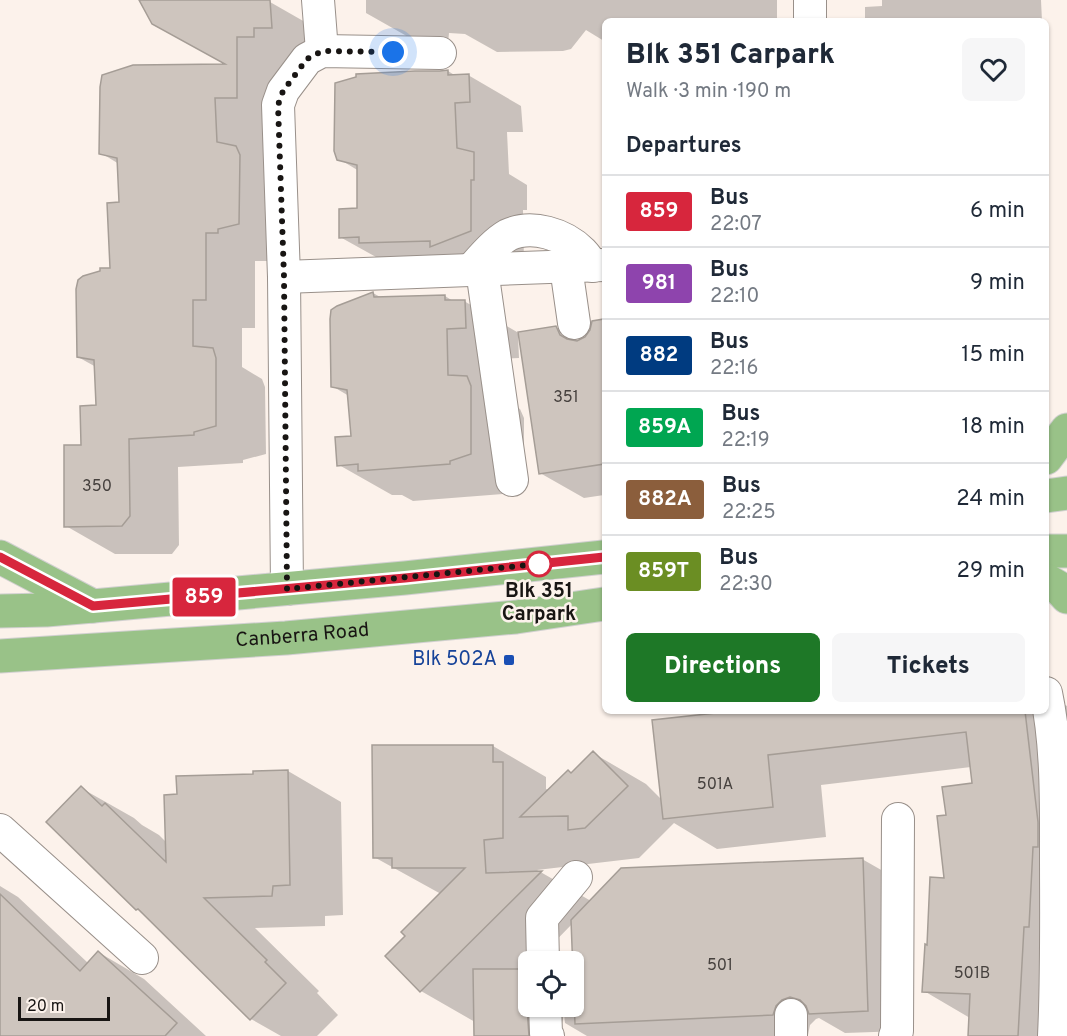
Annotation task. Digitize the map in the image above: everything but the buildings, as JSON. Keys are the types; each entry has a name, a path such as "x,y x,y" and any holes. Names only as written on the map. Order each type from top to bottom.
{"main road":[{"path":"1049,454 1067,430"},
{"path":"1049,496 1067,493"},
{"path":"1049,551 1067,551"},
{"path":"0,557 93,606"},
{"path":"0,611 46,610 287,589 602,557"},
{"path":"1049,582 1058,587 1067,597"},
{"name":"Canberra Road","path":"0,656 297,637 516,618 602,604"}],"lane":[{"path":"318,0 322,51"},
{"path":"810,0 810,18"},
{"path":"287,589 284,277 278,105 283,91 307,59 322,51 440,53"},
{"path":"512,480 476,270 493,247 507,236 522,230 546,232 568,241 582,252 588,266 574,323"},
{"path":"284,277 476,270"},
{"path":"1049,709 1056,778 1054,1036"},
{"path":"895,1036 897,1031 898,819"},
{"path":"0,830 142,958"},
{"path":"543,951 542,918 576,877"},
{"path":"545,1017 548,1036"}],"bus line":[{"name":"859","path":"0,557 93,606 405,578 602,557"}],"place":[{"name":"Blk 351 Carpark","path":"539,564"},
{"name":"Blk 502A","path":"509,660"}],"route":[{"path":"393,52 322,51 307,59 283,91 278,105 284,277 287,589 539,564"}]}
